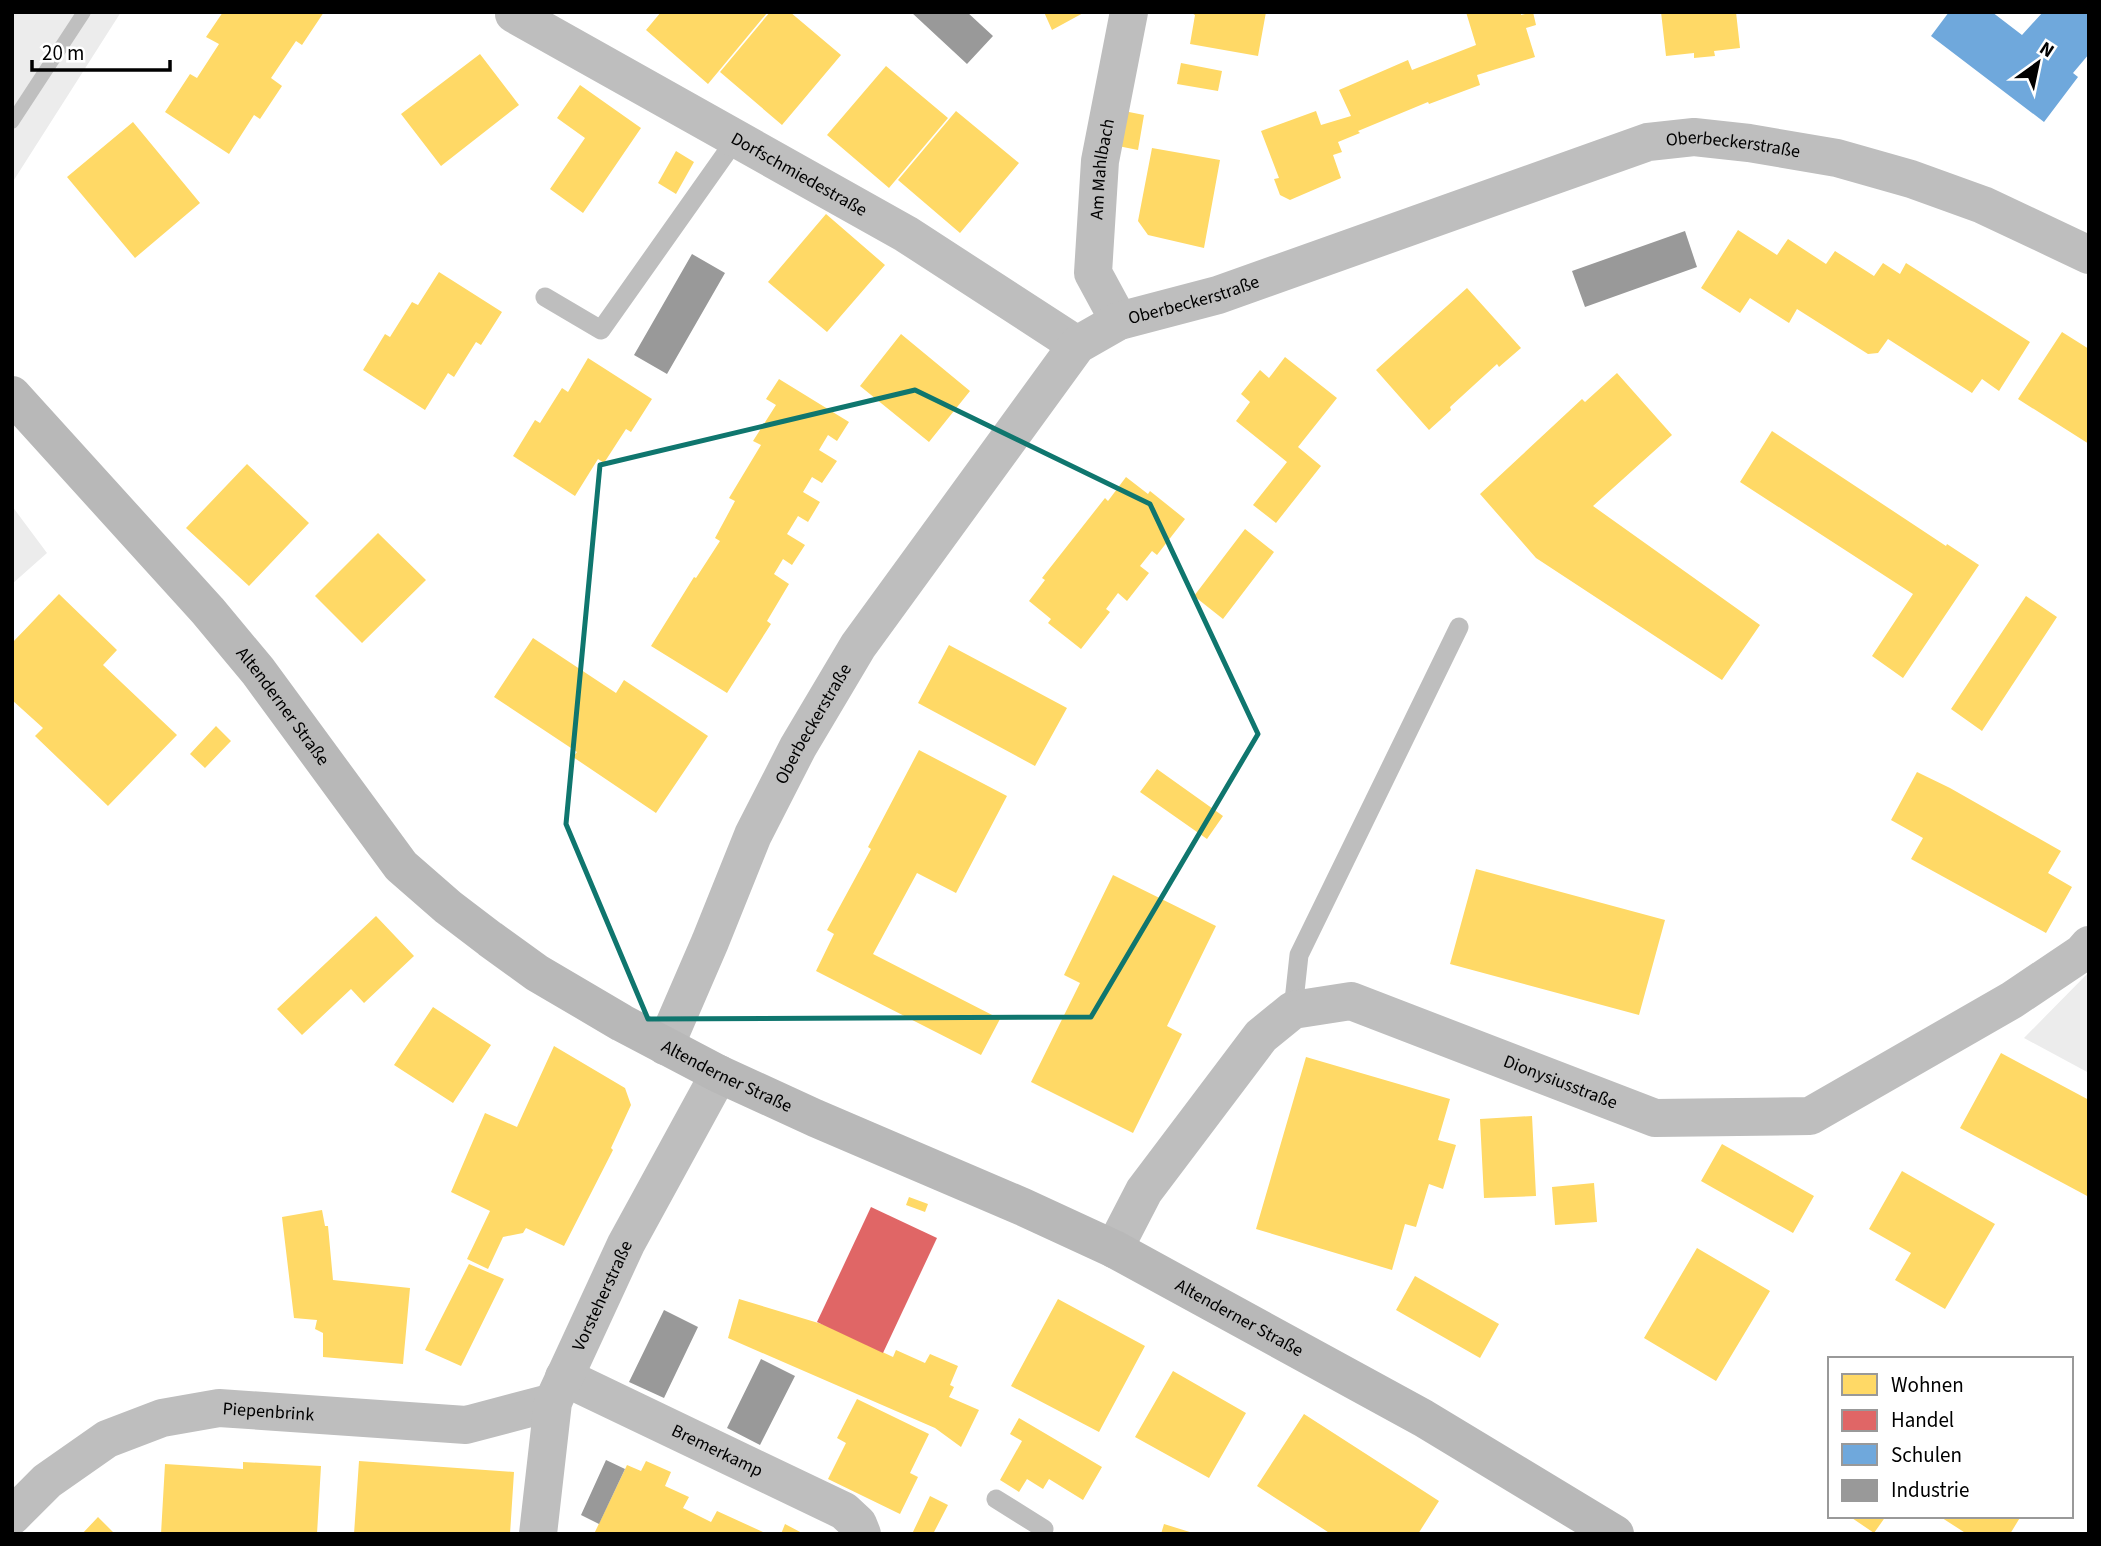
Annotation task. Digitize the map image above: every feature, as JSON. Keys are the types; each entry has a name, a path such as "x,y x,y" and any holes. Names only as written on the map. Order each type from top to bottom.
{"main road":[{"name":"Altenderner Straße","path":"12,395 250,661 401,866 448,907 537,972 664,1046 719,1074 1114,1249 1423,1418 1615,1534"}],"street":[{"name":"Am Mahlbach","path":"1119,321 1093,273 1100,161 1129,12"},
{"name":"Dorfschmiedestraße","path":"514,13 906,234 1077,345"},
{"name":"Oberbeckerstraße","path":"664,1046 753,835 798,747 858,646 1077,345 1119,321 1218,295 1648,142 1694,137 1749,143 1836,158 1911,179 1983,205 2089,255"},
{"name":"Dionysiusstraße","path":"1293,1010 1351,1001 1655,1118 1810,1116 2012,1000 2082,953 2089,945"},
{"path":"1114,1249 1144,1191 1261,1036 1293,1010"},
{"name":"Vorsteherstraße","path":"538,1534 558,1389 626,1244 719,1074"},
{"name":"Piepenbrink","path":"12,1516 47,1481 107,1439 162,1418 219,1408 467,1425 558,1389"},
{"name":"Bremerkamp","path":"558,1389 844,1511 858,1524 862,1534"}],"lane":[{"path":"545,297 601,330 736,139"},
{"path":"1293,1010 1299,955 1459,626"},
{"path":"996,1499 1044,1529 1042,1534"}],"highlighted area":[{"path":"915,390 1150,504 1258,734 1091,1017 648,1019 566,824 600,465"}],"shaded area":[{"path":"12,12 121,12 12,183"},
{"path":"12,506 47,553 12,584"},
{"path":"2089,972 2089,1073 2024,1038"}],"building: Wohnen":[{"path":"223,12 324,12 302,45 296,41 271,78 282,86 260,119 254,115 229,154 165,112 190,74 197,78 219,44 206,37"},
{"path":"661,12 767,13 708,84 646,30"},
{"path":"770,12 790,12 841,55 782,125 720,72"},
{"path":"1044,12 1085,12 1052,30"},
{"path":"1190,12 1266,12 1258,56 1190,44 1195,15"},
{"path":"1466,12 1521,12 1521,15 1533,12 1536,25 1526,28 1535,57 1477,75 1480,85 1429,104 1428,102 1358,131 1360,133 1338,142 1342,152 1333,155 1341,178 1290,200 1280,195 1274,179 1279,178 1261,131 1316,111 1321,125 1351,116 1339,90 1408,60 1412,70 1476,45"},
{"path":"1661,12 1736,12 1740,48 1714,51 1715,56 1694,58 1694,53 1666,56"},
{"path":"480,54 519,105 441,166 401,114"},
{"path":"1181,63 1222,71 1218,91 1177,84"},
{"path":"886,66 948,118 889,188 827,135"},
{"path":"580,85 641,128 583,213 550,189 585,138 557,118"},
{"path":"956,111 1019,163 960,233 898,180"},
{"path":"1124,111 1144,115 1138,150 1118,146"},
{"path":"133,122 200,203 135,258 67,177"},
{"path":"1152,148 1220,160 1204,248 1148,235 1138,221"},
{"path":"676,151 694,162 676,194 658,183"},
{"path":"826,214 885,265 827,332 768,282"},
{"path":"1738,230 1777,255 1788,239 1826,264 1835,251 1874,276 1883,263 1900,274 1906,263 2030,342 1999,391 1982,379 1972,393 1888,339 1878,353 1868,354 1797,309 1789,323 1750,298 1740,313 1701,288"},
{"path":"439,272 502,312 481,345 476,342 454,377 448,373 425,410 363,370 385,334 390,337 412,302 418,305"},
{"path":"1467,288 1521,348 1499,367 1497,364 1429,430 1376,370"},
{"path":"2062,332 2089,349 2089,444 2018,399"},
{"path":"901,334 970,391 929,442 860,386"},
{"path":"1285,357 1337,398 1298,447 1321,466 1276,523 1253,505 1287,462 1236,421 1250,402 1241,394 1260,370 1269,378"},
{"path":"588,358 652,399 631,432 626,429 604,463 598,459 575,496 513,456 535,420 540,423 562,388 568,392"},
{"path":"1617,373 1672,435 1593,506 1760,625 1722,680 1536,558 1480,494 1582,399 1585,402"},
{"path":"779,379 849,422 837,441 828,435 819,450 837,461 822,483 812,477 803,492 820,502 808,522 798,516 787,534 805,545 792,565 783,559 774,574 789,584 767,621 771,624 727,693 651,646 720,541 715,538 735,501 729,498 761,445 753,441 776,405 766,399"},
{"path":"1772,431 1979,565 1903,678 1872,656 1913,594 1740,482"},
{"path":"247,464 309,523 249,586 186,528"},
{"path":"1126,477 1148,494 1150,491 1185,519 1157,555 1152,551 1140,566 1149,573 1127,601 1118,593 1106,609 1110,612 1081,649 1048,623 1051,619 1029,601 1045,580 1042,578 1105,498 1108,501"},
{"path":"1245,529 1274,552 1223,619 1194,596"},
{"path":"378,533 426,580 362,643 315,596"},
{"path":"59,594 117,650 103,665 177,735 108,806 35,736 43,728 12,700 12,643"},
{"path":"2026,596 2057,617 1982,731 1951,709"},
{"path":"533,638 616,693 624,680 708,736 656,813 573,757 577,752 494,697"},
{"path":"949,645 1067,708 1035,766 918,703"},
{"path":"216,726 231,741 205,768 190,754"},
{"path":"919,750 1007,796 956,893 917,873 873,954 1000,1019 981,1055 816,971 834,934 827,930 871,849 868,847"},
{"path":"1157,769 1223,816 1207,839 1140,792"},
{"path":"1917,772 2061,851 2048,873 2072,887 2046,933 1911,859 1923,838 1891,820"},
{"path":"1476,869 1665,920 1639,1015 1450,964"},
{"path":"1113,875 1216,926 1167,1026 1182,1034 1133,1133 1031,1082 1080,983 1064,975"},
{"path":"376,916 414,956 364,1003 351,989 302,1035 277,1009"},
{"path":"433,1007 491,1045 453,1103 394,1065"},
{"path":"554,1046 625,1088 631,1105 611,1148 613,1150 564,1246 526,1228 523,1233 503,1237 488,1269 467,1259 490,1211 451,1192 485,1113 517,1127"},
{"path":"2001,1053 2089,1100 2089,1197 1960,1128"},
{"path":"1306,1057 1450,1099 1438,1140 1456,1145 1443,1189 1429,1184 1416,1227 1405,1224 1392,1270 1256,1229"},
{"path":"1532,1116 1536,1196 1484,1198 1480,1119"},
{"path":"1722,1144 1814,1196 1793,1233 1701,1181"},
{"path":"1902,1171 1995,1224 1945,1309 1895,1280 1911,1253 1869,1229"},
{"path":"1594,1183 1597,1222 1555,1225 1552,1187"},
{"path":"909,1197 928,1204 925,1212 906,1205"},
{"path":"322,1210 325,1226 328,1226 333,1280 410,1288 403,1364 323,1357 323,1333 315,1329 317,1320 294,1318 282,1217"},
{"path":"1697,1248 1770,1291 1716,1381 1644,1338"},
{"path":"469,1264 504,1279 461,1366 425,1350"},
{"path":"1415,1276 1499,1324 1480,1358 1396,1310"},
{"path":"739,1299 825,1325 893,1357 896,1350 925,1363 930,1354 958,1366 950,1385 954,1387 949,1397 979,1410 961,1447 935,1428 728,1338"},
{"path":"1058,1299 1145,1346 1099,1432 1011,1386"},
{"path":"1173,1371 1246,1413 1209,1478 1135,1437"},
{"path":"857,1399 929,1434 910,1473 918,1477 900,1514 828,1479 846,1443 837,1438"},
{"path":"1304,1414 1439,1501 1418,1534 1331,1534 1257,1486"},
{"path":"1019,1418 1102,1467 1083,1500 1049,1479 1043,1489 1027,1479 1019,1492 1000,1480 1022,1441 1010,1434"},
{"path":"359,1461 514,1472 510,1534 354,1534"},
{"path":"646,1461 671,1472 665,1486 689,1497 683,1508 711,1522 717,1511 763,1532 762,1534 594,1534 627,1465 641,1471"},
{"path":"243,1462 321,1466 317,1534 161,1534 165,1464 243,1469"},
{"path":"930,1496 948,1505 933,1534 912,1534"},
{"path":"98,1517 115,1534 82,1534"},
{"path":"1852,1518 1885,1518 1874,1533"},
{"path":"1942,1518 2020,1518 2010,1534 1967,1534"},
{"path":"785,1524 804,1534 781,1534"},
{"path":"1164,1524 1193,1533 1193,1534 1161,1534"}],"building: Handel":[{"path":"871,1207 937,1238 883,1353 817,1322"}],"building: Schulen":[{"path":"1949,12 1992,12 2022,35 2043,12 2089,12 2089,54 2073,73 2078,77 2044,122 1931,36"}],"building: Industrie":[{"path":"911,12 967,12 993,36 967,64"},
{"path":"1685,231 1697,267 1585,307 1572,271"},
{"path":"692,254 725,273 667,374 634,355"},
{"path":"664,1310 698,1327 664,1398 629,1382"},
{"path":"761,1359 795,1376 760,1445 727,1428"},
{"path":"606,1460 625,1469 599,1524 581,1515"}],"waterway":[{"path":"12,122 84,12"}]}
